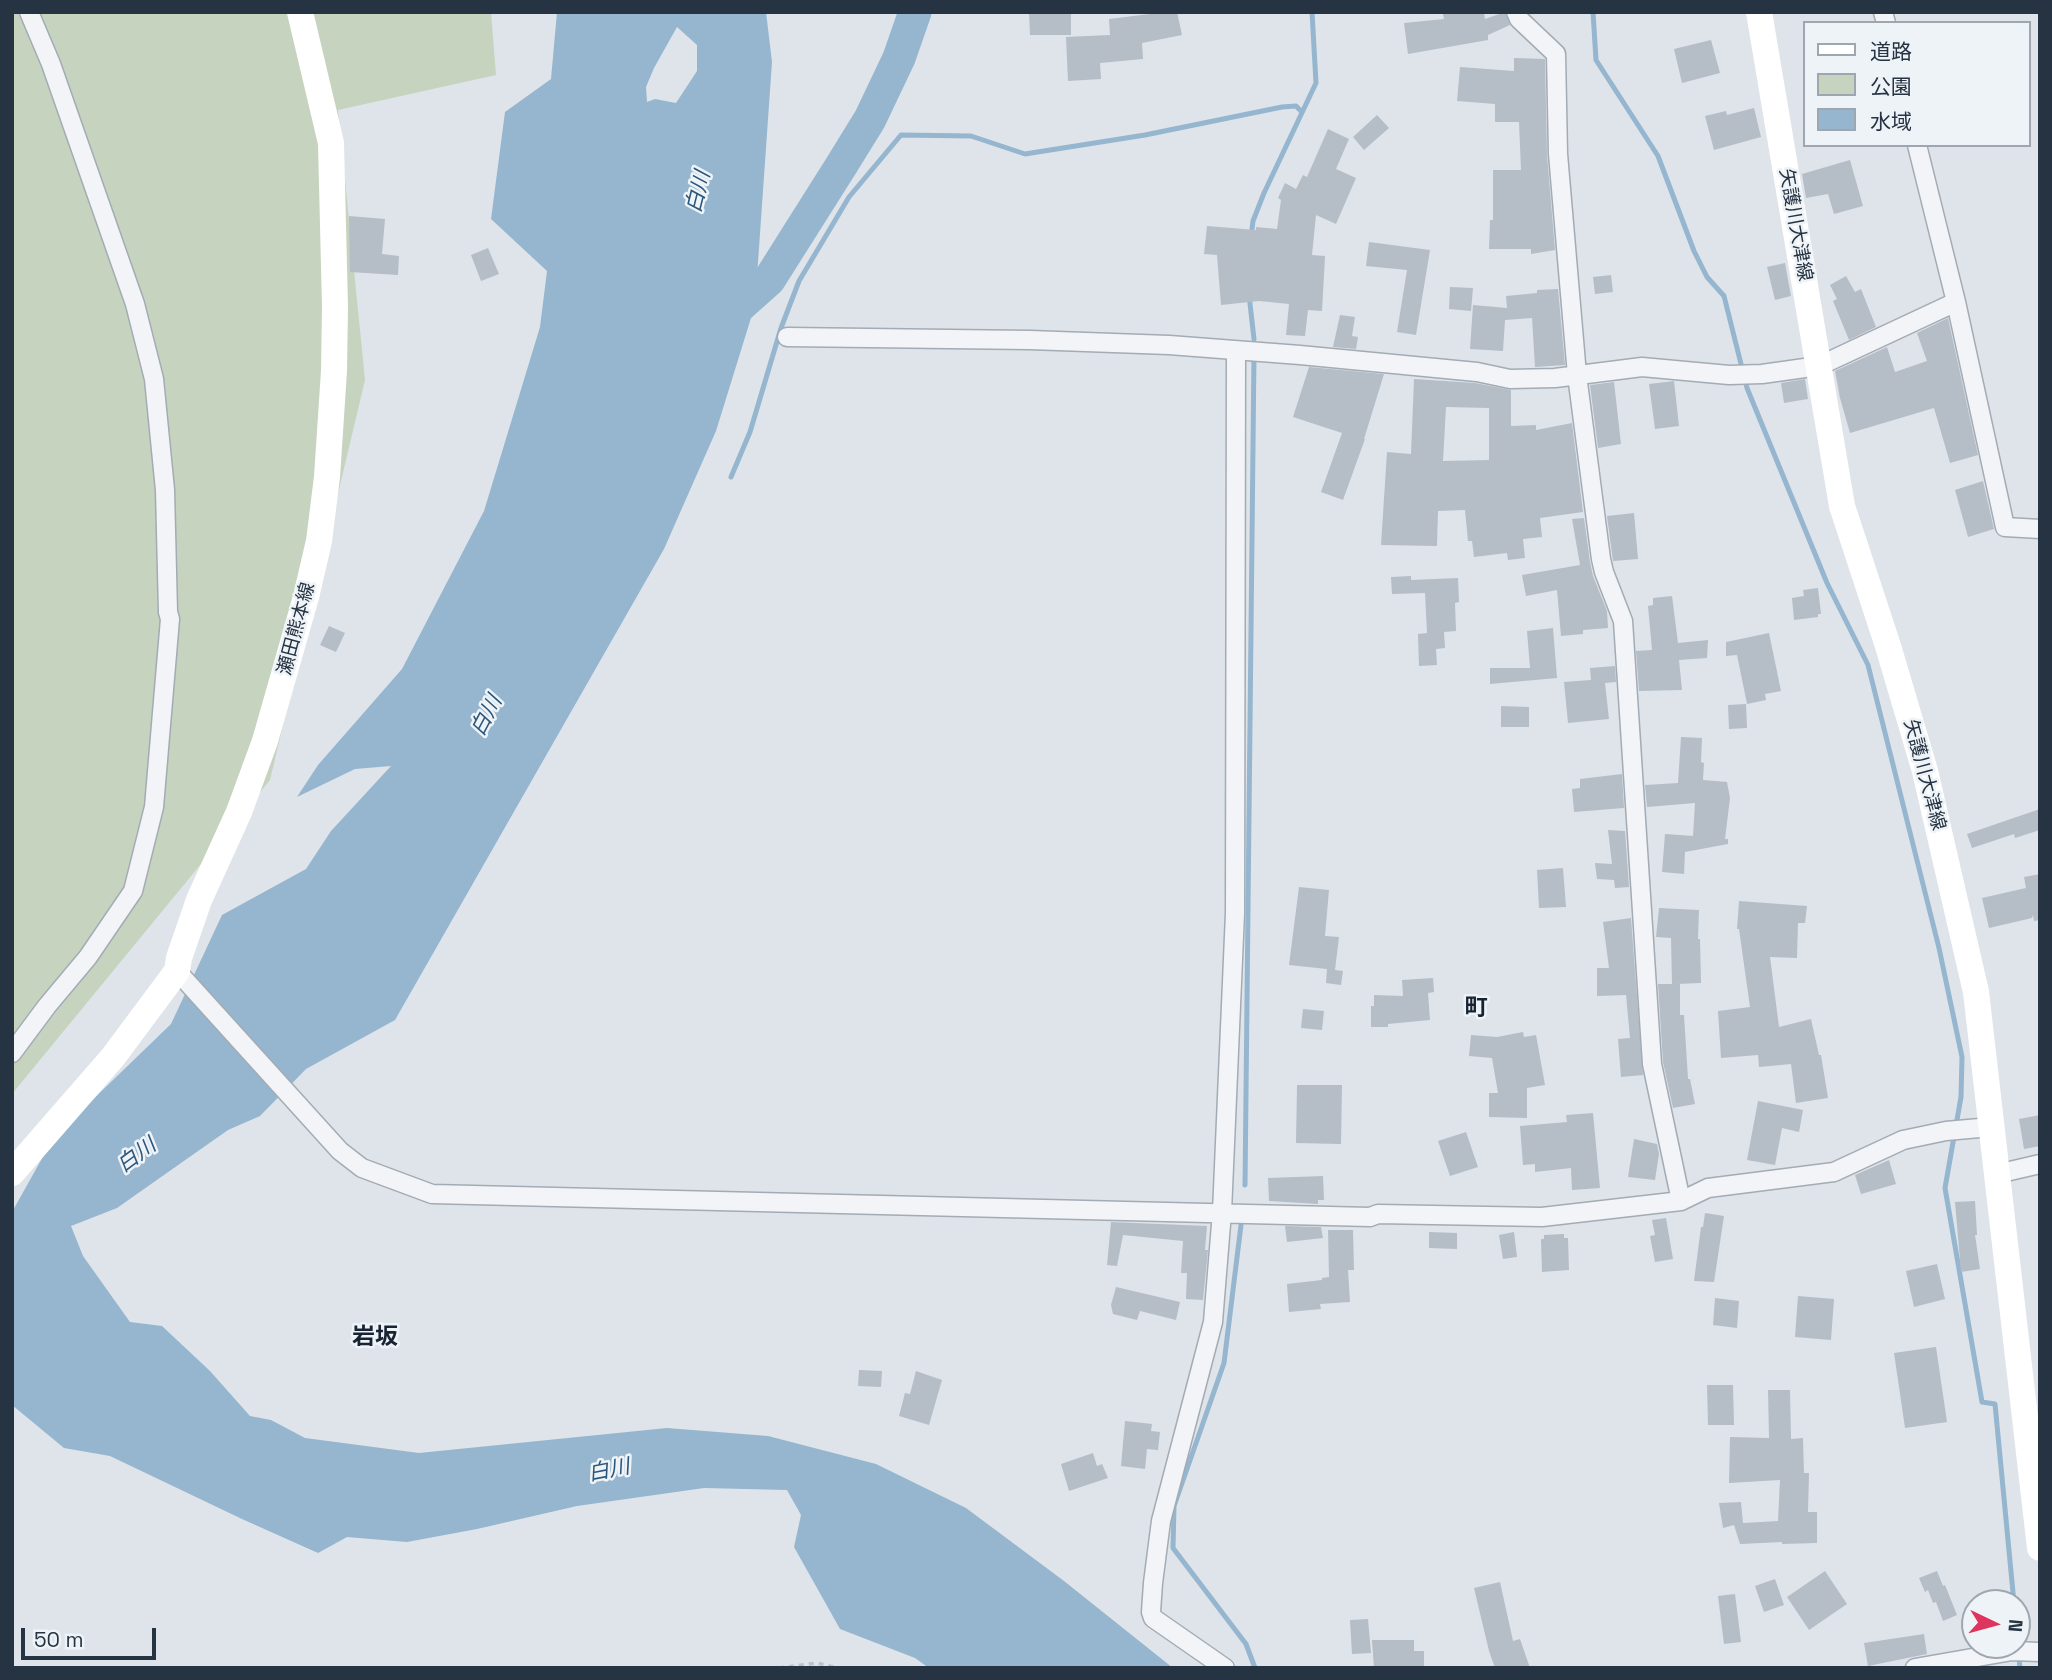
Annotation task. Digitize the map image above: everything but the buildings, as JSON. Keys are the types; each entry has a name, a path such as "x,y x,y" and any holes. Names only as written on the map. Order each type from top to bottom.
{"main road":[{"name":"瀬田熊本線","path":"12,1173 182,976 179,958 265,741 306,597 319,541 326,490 334,371 335,307 331,143 300,12"},
{"name":"矢護川大津線","path":"1759,12 1842,506 1925,771 1976,992 1980,1128 1997,1174 2040,1548"}],"street":[{"path":"12,1053 88,957 133,891 154,807 170,619 165,490 154,379 135,304 51,64 29,12"},
{"path":"1516,12 1519,19 1556,54 1558,154 1577,374 1601,559 1623,621 1652,1064 1681,1201"},
{"path":"1917,147 1956,302 2005,527 2040,530"},
{"path":"787,337 1169,345 1464,371 1510,379 1555,378 1642,367 1728,375 1762,374 1819,366 1956,302"},
{"path":"1225,1668 1153,1618 1151,1612 1161,1521 1213,1322 1222,1212 1235,913 1236,351"},
{"path":"182,976 341,1151 362,1168 432,1194 1370,1217 1378,1214 1542,1217 1681,1201 1708,1188 1834,1172 1903,1140 1946,1131 1980,1128"},
{"path":"1997,1174 2040,1164"},
{"path":"1915,1668 2012,1651 2035,1652"}],"path":[{"path":"779,1668 817,1662 838,1668"}],"green space":[{"path":"12,12 491,12 496,75 338,110 365,380 270,780 12,1094"}],"water":[{"name":"白川","path":"557,12 766,12 772,62 755,305 716,431 664,549 395,1020 306,1069 260,1116 228,1130 117,1208 71,1226 83,1256 130,1322 162,1326 210,1371 250,1416 271,1420 305,1438 419,1453 667,1428 768,1436 876,1464 966,1508 1064,1581 1173,1668 929,1668 915,1658 840,1629 794,1547 801,1515 787,1490 704,1488 577,1506 407,1542 347,1537 318,1553 110,1456 64,1448 12,1405 12,1212 54,1137 171,1024 222,915 306,869 331,831 391,766 355,769 297,797 318,765 402,669 484,511 540,327 547,271 491,219 505,112 551,79","holes":["677,27 697,45 697,71 676,103 655,99 647,102 646,87"]}],"waterway":[{"path":"723,321 769,280 841,166 870,119 899,58 915,12"},
{"path":"1251,237 1253,221 1264,193 1316,83 1312,12"},
{"path":"1593,12 1596,60 1658,156 1694,251 1707,277 1724,296 1747,388 1827,583 1868,665 1939,948 1962,1057 1961,1097 1945,1188 1982,1402 1995,1404 2013,1589"},
{"path":"731,477 750,432 781,328 799,281 849,197 901,135 971,136 1025,154 1145,135 1282,107 1296,106 1302,112"},
{"path":"1249,295 1254,339"},
{"path":"1245,1185 1254,354"},
{"path":"1241,1225 1224,1363 1174,1506 1173,1548 1246,1644 1255,1668"},
{"path":"2019,1659 2020,1668"}],"district":[{"name":"町","path":"1476,1009"},
{"name":"岩坂","path":"375,1338"}]}
